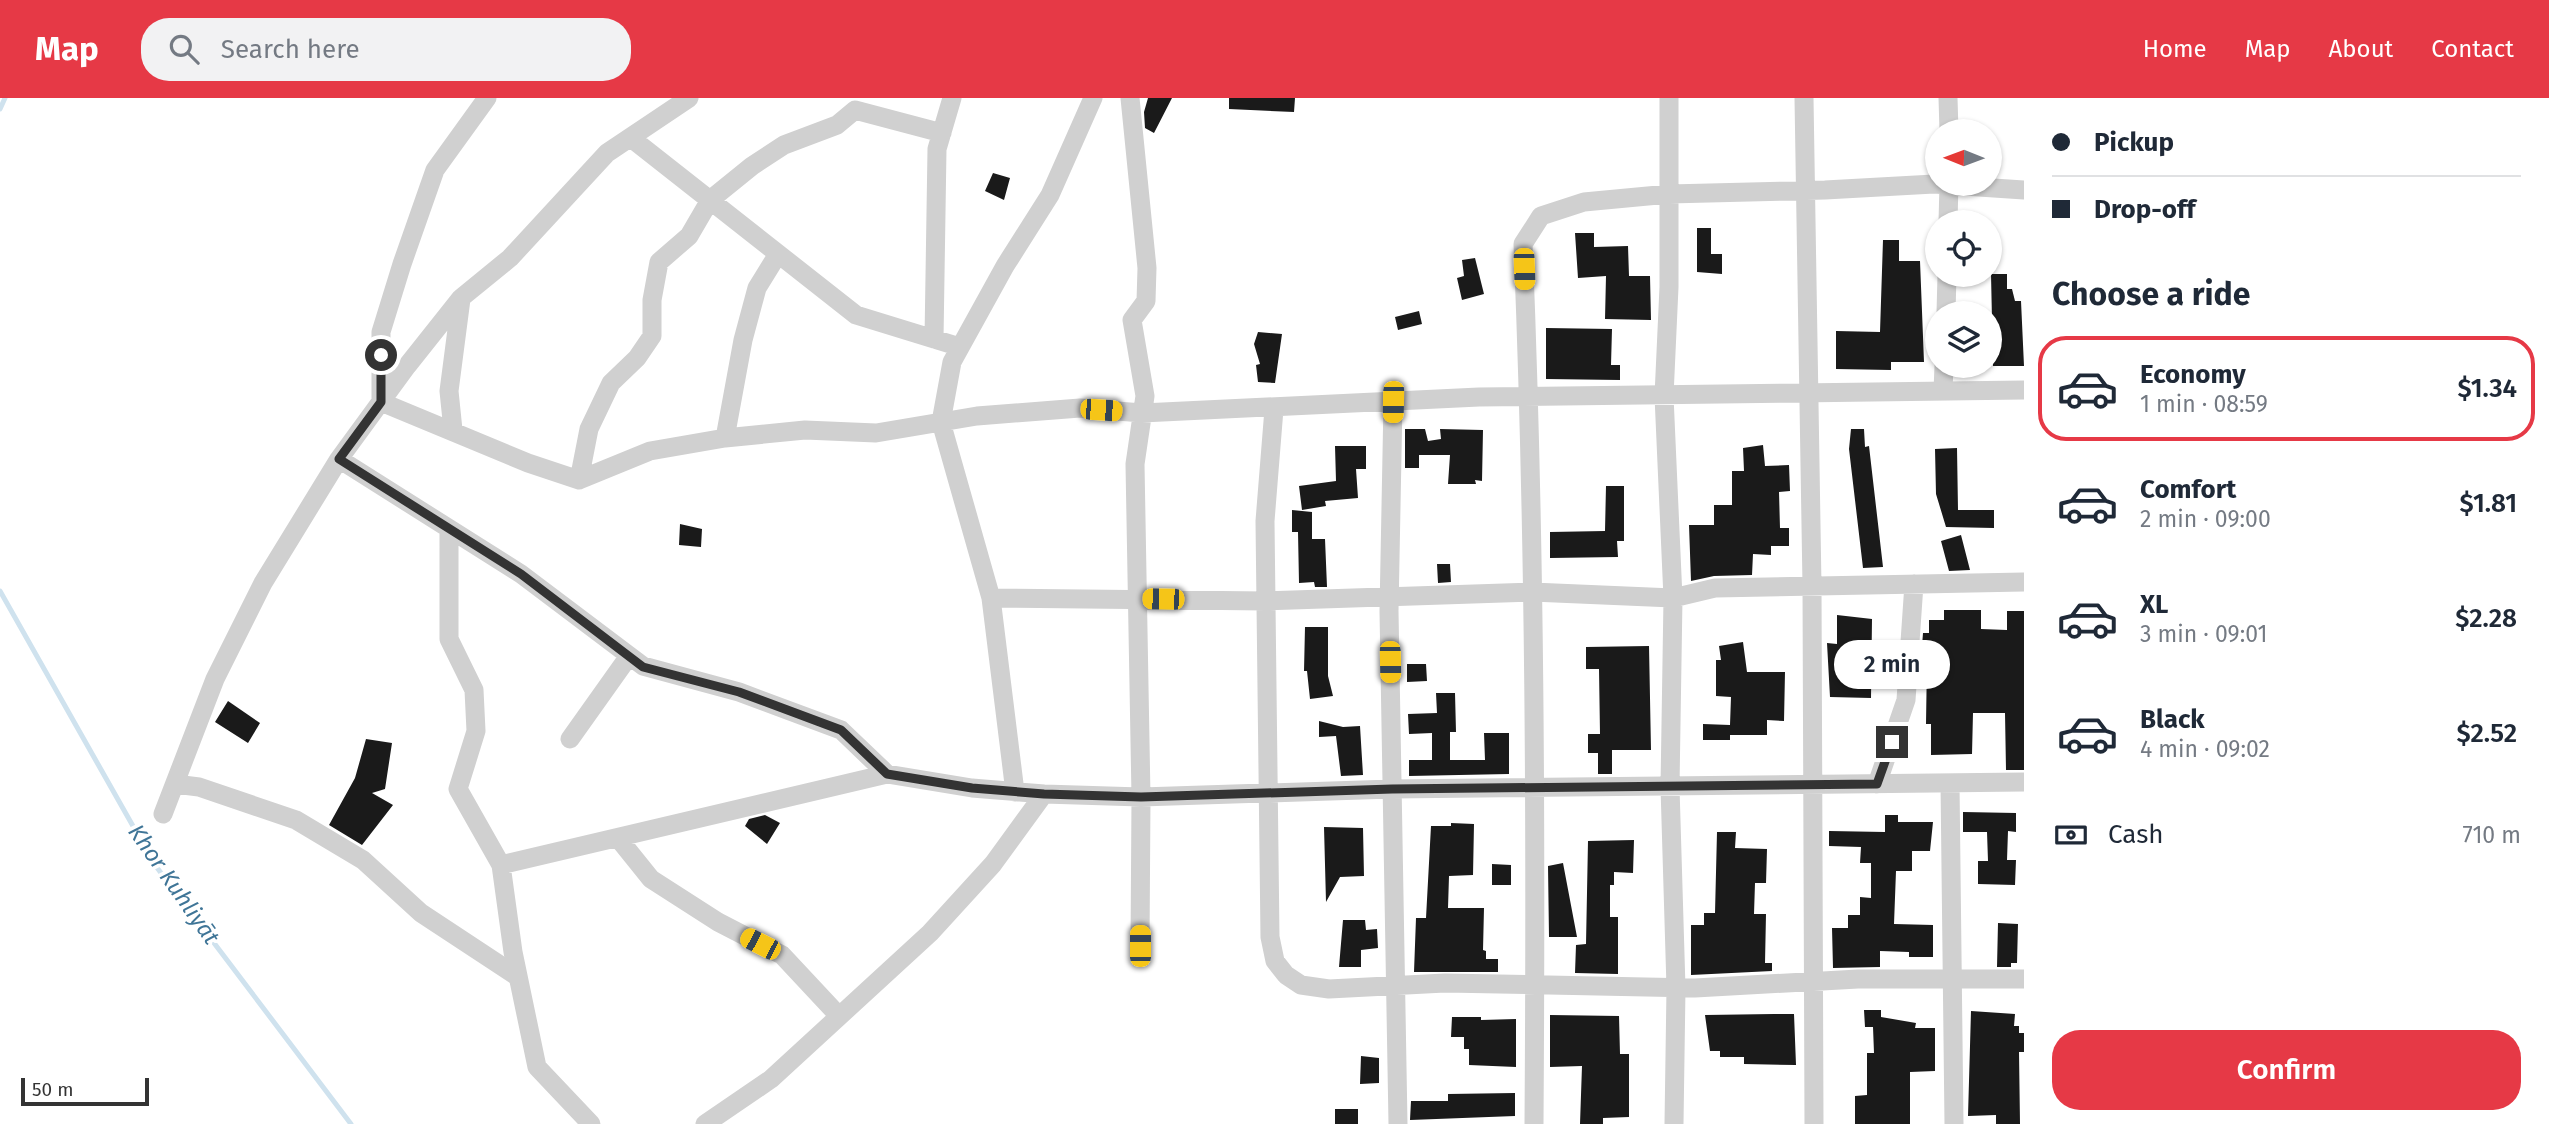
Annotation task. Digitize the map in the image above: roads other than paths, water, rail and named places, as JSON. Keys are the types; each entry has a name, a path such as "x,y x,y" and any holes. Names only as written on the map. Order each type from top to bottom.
{"street":[{"path":"381,402 381,332 406,252 435,170 487,98"},
{"path":"163,814 215,679 263,583 339,459 461,298 510,258 607,153 689,98"},
{"path":"934,339 937,149 952,98"},
{"path":"1015,792 991,598 941,422 952,362 1005,266 1050,195 1093,98"},
{"path":"1130,98 1147,268 1146,301 1132,320 1145,396 1135,464 1141,797 1140,946"},
{"path":"1669,98 1664,396 1673,598 1670,787 1676,988 1674,1124"},
{"path":"1804,98 1812,586 1810,785 1814,1124"},
{"path":"1948,98 1949,119"},
{"path":"579,480 589,429 611,383 637,358 652,336 652,300 659,262 689,236 710,200 783,145 838,125 855,110 942,133"},
{"path":"631,138 856,315 960,348"},
{"path":"1534,1124 1535,789 1529,397 1523,244 1541,216 1584,202 1669,194 1925,185"},
{"path":"2002,188 2024,190"},
{"path":"725,439 743,340 757,288 778,254"},
{"path":"453,430 449,391 461,298"},
{"path":"1943,391 1944,378"},
{"path":"381,402 528,463 579,480 650,451 725,439 805,429 876,433 941,422 1080,408 1142,413 1529,397 2024,390"},
{"path":"1393,402 1389,596 1398,1124"},
{"path":"1275,409 1265,521 1269,937 1275,961 1286,975 1301,985 1329,989 1396,985 1676,988 1813,981 2024,979"},
{"path":"339,459 521,574 643,667 739,692 841,730 887,774"},
{"path":"449,529 449,639 474,690 476,731 458,789 501,865 518,977 537,1067 591,1124"},
{"path":"991,598 1266,601 1532,592 1673,598 1715,588 2024,582"},
{"path":"1877,784 1906,700 1914,584"},
{"path":"570,739 629,656"},
{"path":"501,865 763,801 887,774 1015,792 1141,797 1392,789 2024,782"},
{"path":"1950,783 1954,1124"},
{"path":"175,784 199,787 296,820 363,860 421,913 518,977"},
{"path":"705,1124 771,1079 939,923 993,864 1044,794"},
{"path":"618,838 651,879 718,922 782,955 839,1016"}],"waterway":[{"name":"Khor Kuhliyāt","path":"0,109 5,98"},
{"name":"Khor Kuhliyāt","path":"0,591 155,865 351,1124"}]}
